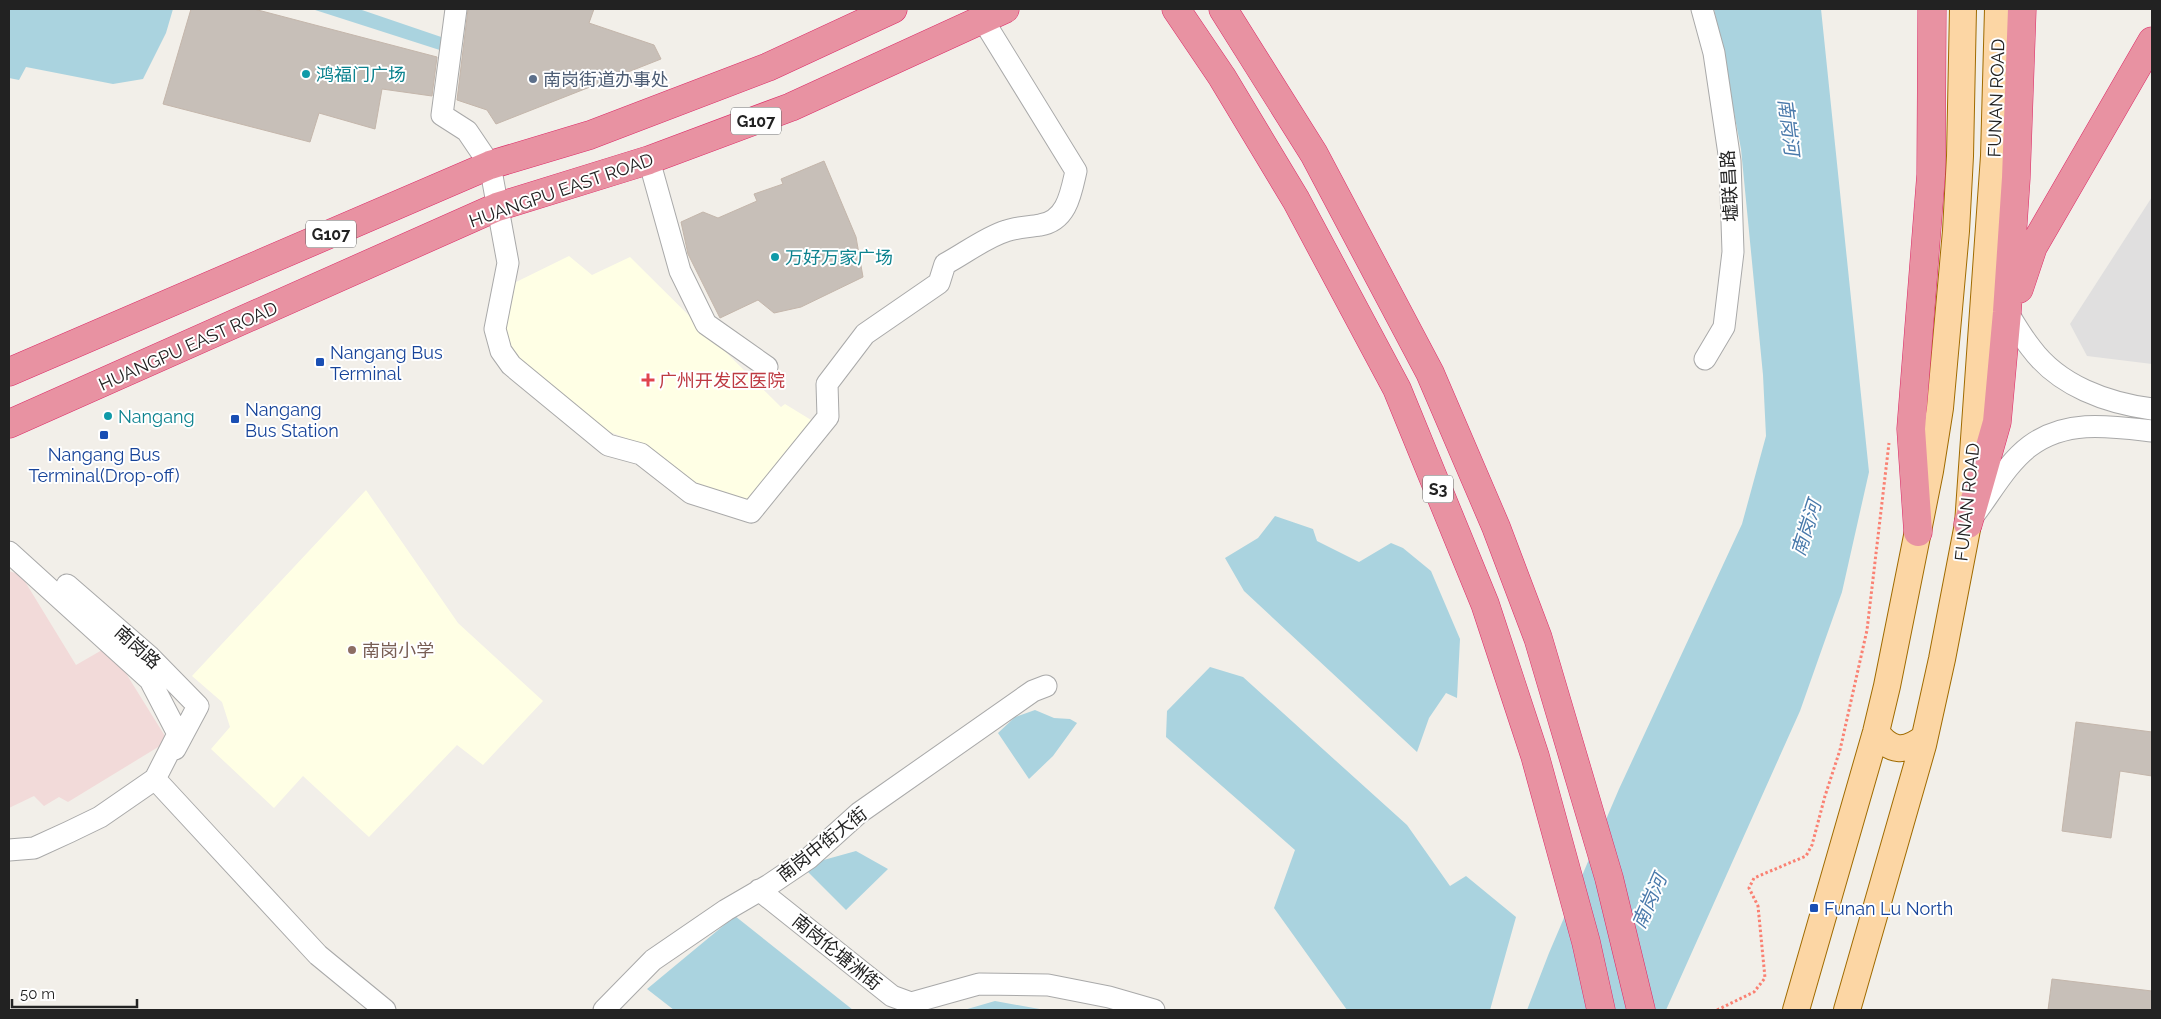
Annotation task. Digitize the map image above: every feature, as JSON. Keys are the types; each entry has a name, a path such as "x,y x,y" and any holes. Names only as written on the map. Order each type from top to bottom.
{"highway":[{"name":"G107","path":"9,372 490,165 590,135 768,67 893,9"},
{"name":"S3","path":"1176,9 1222,77 1296,200 1397,389 1485,604 1535,756 1586,942 1601,1010"},
{"name":"S3","path":"1223,9 1314,154 1430,373 1496,527 1538,638 1609,878 1641,1010"},
{"path":"1918,532 1911,429 1931,175 1932,9"},
{"path":"1968,524 1997,422 2008,312 2016,178 2006,9"},
{"name":"HUANGPU EAST ROAD","path":"9,424 497,208 649,160 791,107 994,14"},
{"path":"2008,312 2020,286 2032,247 2152,41"}],"main road":[{"name":"FUNAN ROAD","path":"1847,1010 1924,738 1942,659 1968,524 2006,9"},
{"name":"FUNAN ROAD","path":"1796,1010 1876,732 1918,532 1940,408 1950,314 1960,156 1964,15"},
{"path":"1876,732 1884,742 1895,748 1905,749 1914,746 1924,738"}],"street":[{"path":"456,9 442,115 467,131 490,165 508,262 495,329 502,351 510,366 608,445 641,454 691,493 750,512 828,417 827,384 865,334 938,283 945,264 1005,231 1028,225 1042,225 1059,216 1068,203 1076,171 994,14"},
{"name":"墟联昌路","path":"1702,9 1714,53 1730,161 1733,252 1724,327 1705,359"},
{"path":"649,160 680,271 706,324 767,367"},
{"path":"2008,312 2031,349 2046,365 2068,382 2098,397 2134,407 2152,409"},
{"path":"1968,524 2017,458 2028,447 2045,436 2062,430 2087,426 2109,426 2152,431"},
{"name":"南岗路","path":"9,536 150,657 198,706 156,781"},
{"name":"南岗路","path":"9,552 150,680 178,734 156,781"},
{"name":"南岗中街大街","path":"604,1010 653,960 726,910 809,858 859,813 1033,691 1046,686"},
{"path":"9,850 34,848 100,816 156,781 318,955 385,1010"},
{"name":"南岗伦塘洲街","path":"760,890 892,996 911,1003 978,984 1048,985 1109,997 1154,1010"}],"path":[{"path":"1716,1010 1754,992 1765,978 1758,906 1749,888 1754,878 1806,856 1812,845 1824,796 1840,750 1867,630 1889,436"}],"shaded area":[{"path":"2152,197 2152,364 2087,356 2070,324"},
{"name":"广州开发区医院","path":"569,256 592,275 630,257 781,407 785,404 816,423 749,507 701,490 644,445 602,429 515,357 506,333 512,284"},
{"name":"南岗小学","path":"366,490 458,623 543,701 483,765 457,745 369,837 303,776 274,808 211,749 230,727 222,702 192,676"},
{"path":"9,571 21,575 76,665 109,646 168,741 68,802 59,797 44,806 34,796 9,808"}],"water":[{"path":"9,9 173,9 166,33 143,79 113,84 26,67 19,80 9,78"},
{"path":"312,9 359,9 450,40 449,53"},
{"name":"南岗河","path":"1714,9 1821,9 1869,472 1842,592 1800,711 1666,1010 1527,1010 1549,953 1619,789 1742,524 1766,436 1763,375 1741,149"},
{"path":"1275,516 1313,529 1317,541 1359,562 1391,543 1403,548 1431,571 1460,639 1457,698 1446,693 1429,718 1417,752 1244,591 1225,558 1258,538"},
{"path":"1210,667 1243,677 1407,825 1450,886 1466,876 1516,917 1490,1010 1347,1010 1274,908 1295,850 1166,737 1167,711"},
{"path":"1035,710 1054,718 1070,719 1077,723 1053,756 1029,779 998,733 1015,717"},
{"path":"856,851 888,869 846,910 808,872 820,861"},
{"path":"735,916 853,1010 674,1010 647,989"},
{"path":"995,1001 1045,1010 964,1010"}],"building":[{"name":"鸿福门广场","path":"191,9 254,9 437,57 432,96 382,89 375,129 319,113 310,142 163,104"},
{"name":"南岗街道办事处","path":"468,9 594,9 589,23 654,45 661,59 496,124 487,110 457,100"},
{"name":"万好万家广场","path":"824,161 856,237 863,277 801,307 774,313 758,300 720,318 688,254 681,222 703,212 718,218 757,201 754,194 783,184 781,179"},
{"path":"2076,722 2152,732 2152,776 2120,771 2111,838 2062,831"},
{"path":"2052,979 2152,991 2152,1010 2048,1010"}],"place":[{"name":"鸿福门广场","path":"306,74"},
{"name":"南岗街道办事处","path":"533,79"},
{"name":"万好万家广场","path":"775,257"},
{"name":"Nangang Bus Terminal","path":"320,362"},
{"name":"广州开发区医院","path":"648,380"},
{"name":"Nangang","path":"108,416"},
{"name":"Nangang Bus Station","path":"235,419"},
{"name":"Nangang Bus Terminal(Drop-off)","path":"104,435"},
{"name":"南岗小学","path":"352,650"},
{"name":"Funan Lu North","path":"1814,908"}]}
